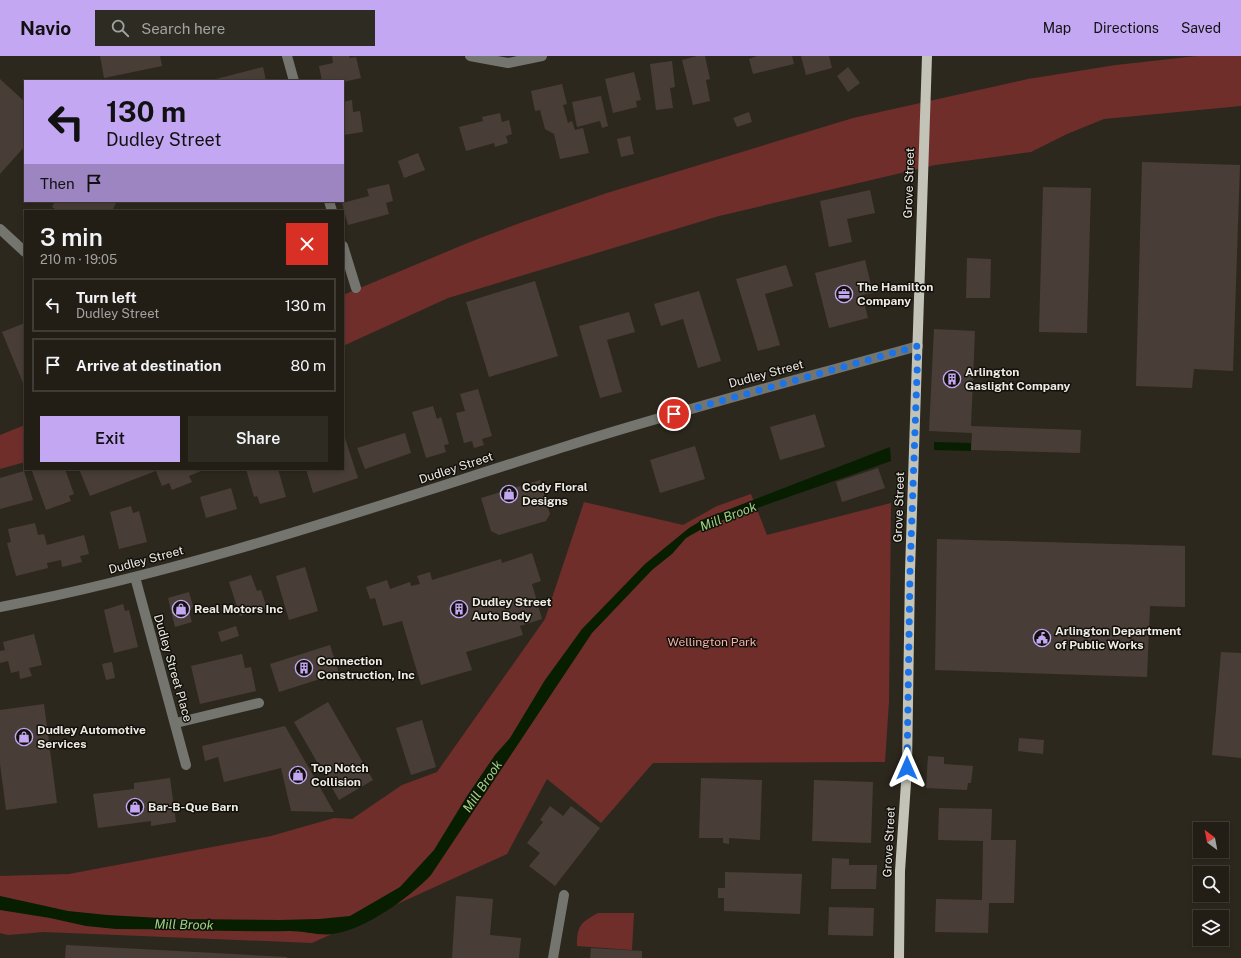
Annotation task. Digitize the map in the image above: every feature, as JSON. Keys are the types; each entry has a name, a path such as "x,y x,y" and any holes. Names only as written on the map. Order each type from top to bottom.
{"main road":[{"name":"Grove Street","path":"899,958 900,871 907,768 910,587 927,56"}],"street":[{"path":"287,56 294,80"},
{"path":"470,56 508,63 542,56"},
{"path":"0,229 24,251"},
{"path":"344,249 356,288"},
{"name":"Dudley Street","path":"0,606 58,596 135,577 316,527 570,444 918,346"},
{"name":"Dudley Street Place","path":"135,577 163,686 176,723 186,765"},
{"path":"176,723 259,703"},
{"path":"553,958 564,895"}],"green space":[{"path":"1197,56 1241,56 1241,106 1104,119 1067,134 1031,152 935,165 719,216 448,298 344,346 344,295 470,242 520,223 607,193 853,118 1028,79 1116,65"},
{"path":"24,425 24,462 0,469 0,435"},
{"name":"Wellington Park","path":"751,494 767,535 891,503 889,701 885,762 653,763 601,823 547,779 507,854 312,943 44,932 8,935 0,933 0,876 69,874 271,836 334,818 352,819 402,785 437,772 545,619 584,502 683,525 717,506"},
{"path":"598,913 634,913 632,950 577,946 579,929 583,923"}],"water":[{"path":"934,442 971,443 971,451 934,450"},
{"name":"Mill Brook","path":"890,447 891,461 709,525 686,538 672,554 652,570 592,633 431,875 411,893 373,919 346,931 333,934 323,934 290,931 116,929 86,926 50,918 0,910 0,896 68,911 107,915 178,919 280,920 319,919 350,916 400,887 434,850 467,796 495,755 510,738 545,680 582,629 645,564 689,528 704,519"}],"building":[{"path":"100,56 160,56 162,66 104,78"},
{"path":"332,56 349,56 350,58 356,57 361,78 344,82 344,80 322,80 319,66 333,63"},
{"path":"697,56 705,56 710,79 706,80 710,101 693,105 682,60"},
{"path":"757,56 792,56 794,64 753,74 749,59"},
{"path":"801,56 829,56 832,68 806,75"},
{"path":"672,61 675,87 670,88 673,108 656,110 650,64"},
{"path":"263,67 266,80 216,80"},
{"path":"848,67 860,83 848,92 837,76"},
{"path":"634,72 641,100 636,101 637,107 613,113 605,79"},
{"path":"0,79 24,101 24,147 0,174"},
{"path":"562,84 567,104 563,105 568,123 572,121 575,130 583,128 589,153 560,159 554,134 545,129 540,110 535,111 531,91"},
{"path":"601,96 608,126 602,128 600,121 577,127 572,102"},
{"path":"352,100 353,112 360,111 363,132 344,135 344,102"},
{"path":"749,112 752,122 737,127 733,118"},
{"path":"500,113 502,122 509,120 512,134 506,136 508,143 495,147 494,143 466,151 459,127 483,121 482,117"},
{"path":"630,136 634,154 621,157 617,139"},
{"path":"418,153 425,170 404,178 398,161"},
{"path":"1142,162 1240,165 1233,371 1194,369 1192,388 1136,386"},
{"path":"389,184 393,201 386,203 389,214 348,225 342,203 369,196 367,189"},
{"path":"1043,187 1091,188 1087,333 1039,332"},
{"path":"870,190 875,213 847,219 852,242 829,247 820,201"},
{"path":"54,202 116,202 112,210 56,210 52,207"},
{"path":"967,258 991,259 990,298 966,298"},
{"name":"The Hamilton Company","path":"865,260 873,293 862,295 868,318 829,328 815,273"},
{"path":"786,265 793,286 765,294 780,345 758,351 736,279"},
{"path":"535,281 558,356 489,377 466,302"},
{"path":"699,291 721,361 698,368 683,319 661,326 654,304"},
{"path":"629,312 635,332 607,340 622,392 600,398 579,326"},
{"path":"24,323 23,383 2,332"},
{"name":"Arlington Gaslight Company","path":"934,329 975,331 971,426 1081,430 1080,453 971,450 972,433 929,431"},
{"path":"478,389 492,436 482,439 484,445 474,448 472,441 464,443 456,413 465,411 460,394"},
{"path":"433,406 437,419 441,417 449,444 444,445 446,452 426,458 412,412"},
{"path":"815,414 825,447 780,460 770,427"},
{"path":"405,433 411,453 365,469 357,448"},
{"path":"344,435 358,478 313,493 306,470 344,470"},
{"path":"695,446 705,479 660,493 650,460"},
{"path":"878,468 885,488 842,502 836,482"},
{"path":"65,470 74,494 69,496 71,501 46,510 32,471"},
{"path":"79,470 204,470 189,476 192,482 172,490 169,483 162,486 156,471 90,496"},
{"path":"246,470 278,470 286,497 260,504 257,496 254,497"},
{"path":"24,471 33,500 0,509 0,478"},
{"path":"540,480 550,514 546,521 499,535 491,531 481,498"},
{"path":"231,488 237,509 206,518 200,497"},
{"path":"131,506 133,513 139,511 147,542 119,549 110,512"},
{"path":"35,523 38,535 44,534 47,545 84,535 89,554 80,556 82,562 62,567 61,560 47,563 48,568 16,576 7,543 11,542 8,529"},
{"name":"Arlington Department of Public Works","path":"937,539 1185,546 1185,607 1150,606 1147,677 935,670"},
{"name":"Dudley Street Auto Body","path":"532,553 541,581 532,584 542,619 520,626 523,635 466,652 472,670 421,685 402,621 383,626 375,598 370,599 366,587 387,580 390,589 410,582 411,586 420,584 417,576 430,572 432,580 501,559 502,563"},
{"path":"305,567 318,611 289,620 276,576"},
{"path":"251,575 257,591 261,590 267,608 240,616 229,582"},
{"name":"Real Motors Inc","path":"189,592 193,606 189,612 192,622 175,627 168,598"},
{"path":"123,604 125,611 129,610 138,647 114,653 104,610"},
{"path":"236,626 239,636 221,642 218,632"},
{"path":"34,634 42,665 29,668 32,676 20,679 19,671 11,673 8,661 0,663 0,651 5,650 3,642"},
{"name":"Connection Construction, Inc","path":"330,645 339,673 279,692 270,664"},
{"path":"1221,652 1241,653 1241,758 1212,755"},
{"path":"242,654 245,668 251,667 256,691 200,704 191,666"},
{"path":"112,662 115,678 106,680 102,664"},
{"path":"328,702 373,780 339,800 294,722"},
{"name":"Dudley Automotive Services","path":"44,704 57,803 6,810 0,764 0,710"},
{"path":"422,720 436,767 411,775 396,728"},
{"name":"Top Notch Collision","path":"285,726 334,812 291,811 281,768 224,782 218,757 205,761 202,746"},
{"path":"1019,738 1044,740 1043,754 1018,751"},
{"path":"928,756 944,757 944,764 973,766 971,783 968,783 967,790 926,788"},
{"name":"Bar-B-Que Barn","path":"170,778 176,822 151,826 151,821 98,828 93,794 134,789 134,783"},
{"path":"701,778 762,780 760,840 729,838 729,844 723,843 723,838 699,838"},
{"path":"814,780 873,782 871,843 812,841"},
{"path":"550,806 563,816 571,806 600,828 555,886 529,866 540,853 527,843 543,822 540,820"},
{"path":"939,808 992,809 991,840 1016,840 1014,903 989,903 988,933 935,932 936,899 982,900 983,841 938,840"},
{"path":"832,858 849,859 849,865 877,865 876,889 831,889"},
{"path":"725,872 802,874 800,914 724,911 724,898 718,898 718,888 725,888"},
{"path":"456,896 493,899 490,935 521,938 519,958 452,958"},
{"path":"829,907 874,908 873,936 828,935"},
{"path":"66,945 287,957 287,958 65,958"},
{"path":"591,948 642,951 642,958 590,958"}],"place":[{"name":"The Hamilton Company","path":"844,294"},
{"name":"Arlington Gaslight Company","path":"952,379"},
{"name":"Cody Floral Designs","path":"509,494"},
{"name":"Real Motors Inc","path":"181,609"},
{"name":"Dudley Street Auto Body","path":"459,609"},
{"name":"Arlington Department of Public Works","path":"1042,638"},
{"name":"Connection Construction, Inc","path":"304,668"},
{"name":"Dudley Automotive Services","path":"24,737"},
{"name":"Top Notch Collision","path":"298,775"},
{"name":"Bar-B-Que Barn","path":"135,807"}],"route":[{"path":"674,414 918,346 910,571 907,768"}]}
